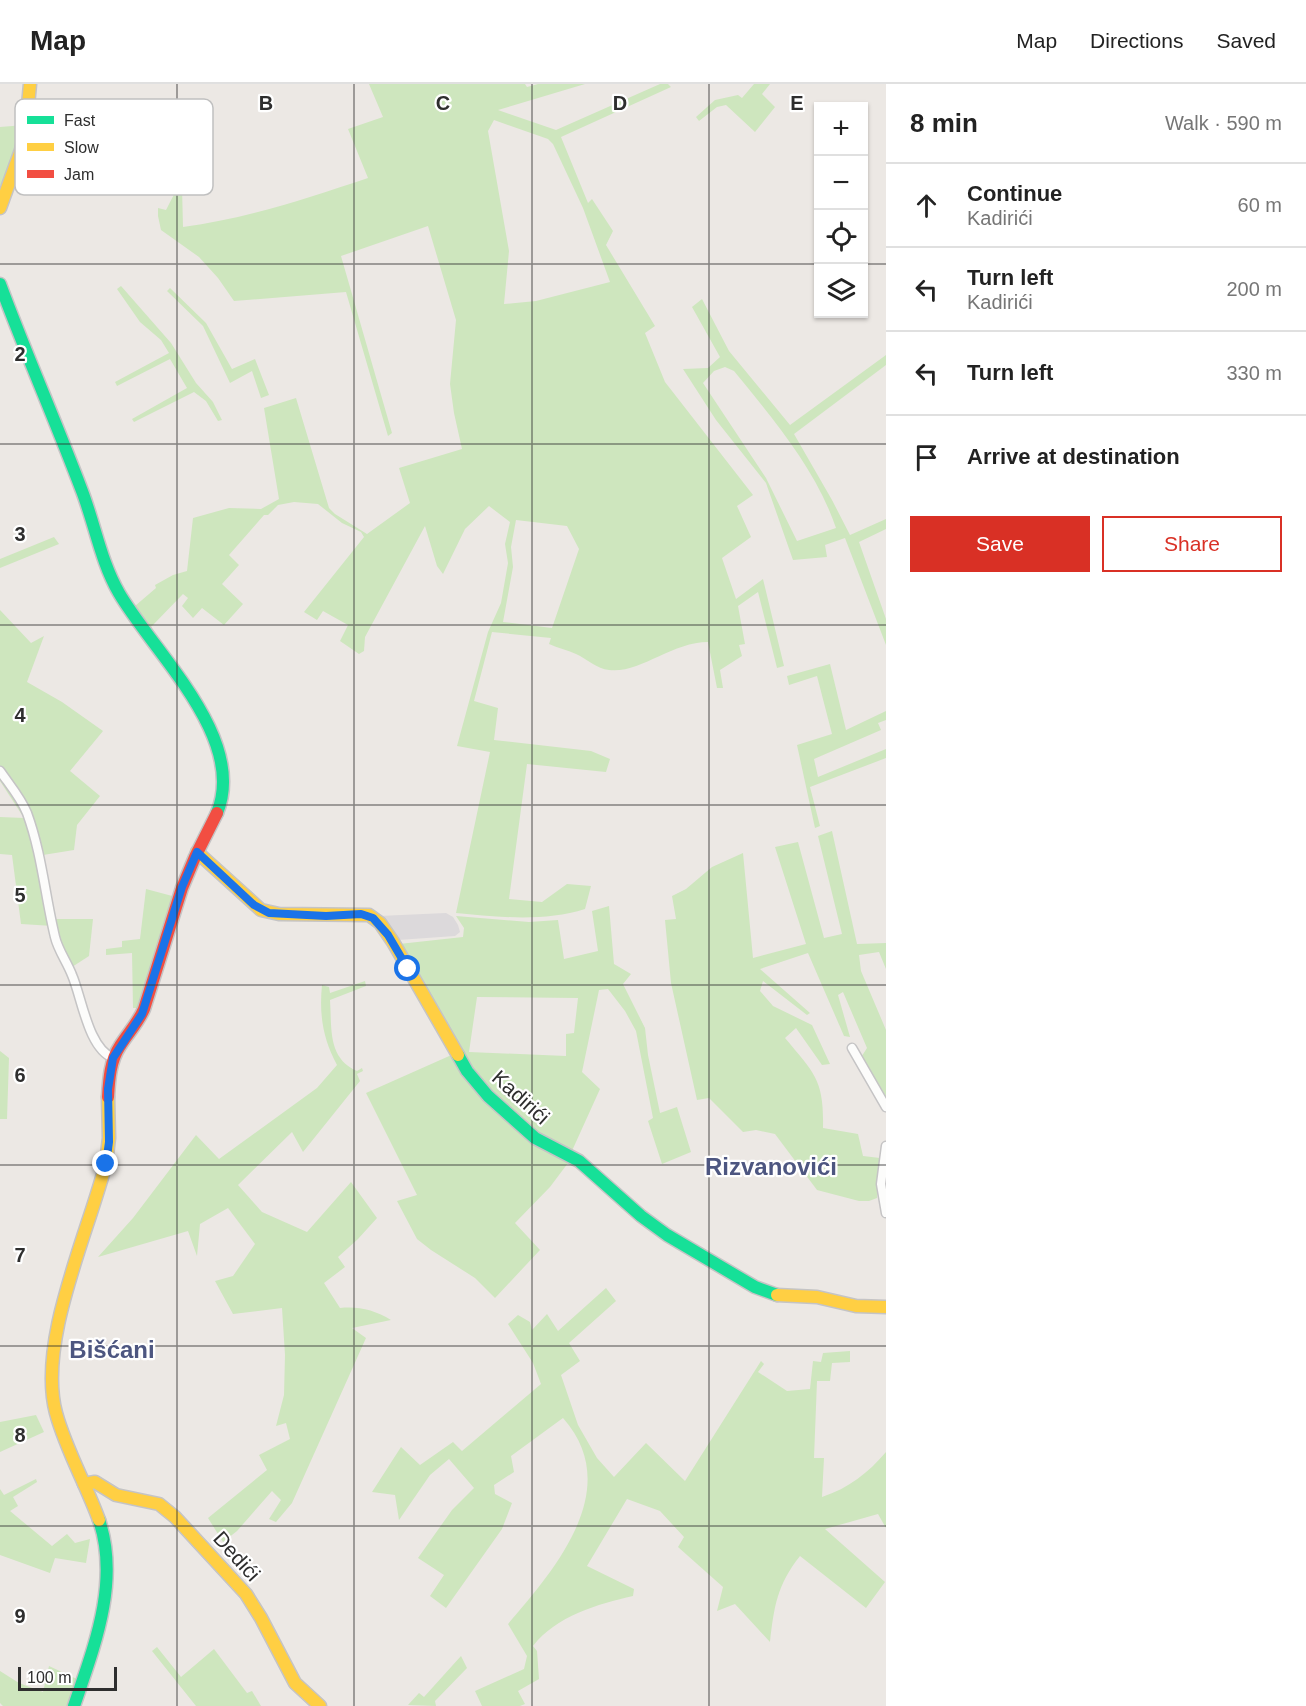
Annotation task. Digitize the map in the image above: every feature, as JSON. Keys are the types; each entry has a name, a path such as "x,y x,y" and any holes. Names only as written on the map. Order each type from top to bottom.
{"street":[{"path":"29,99 30,84"},
{"path":"0,208 15,167"},
{"path":"0,284 82,490 110,575 126,605 194,701 214,742 223,778 223,799 219,811 197,852 182,887 142,1014 113,1058 108,1089 109,1142 106,1164 85,1239 60,1308 51,1366 55,1411 101,1528 106,1557 106,1586 95,1644 74,1706"},
{"path":"0,771 18,796 28,817 44,874 56,942 74,978 90,1029 100,1048 113,1058"},
{"name":"Kadirići","path":"197,852 254,905 269,913 326,916 361,914 380,923 467,1071 488,1096 535,1138 579,1161 641,1216 667,1235 703,1258 768,1293 790,1297 817,1297 864,1307 886,1307"},
{"path":"852,1048 886,1107"},
{"path":"886,1146 880,1184 886,1213"},
{"name":"Dedići","path":"84,1484 95,1482 116,1495 159,1504 175,1517 246,1594 295,1683 320,1706"}],"shaded area":[{"path":"446,913 453,917 458,925 460,932 455,936 398,940 379,916"}],"green space":[{"path":"369,84 525,84 527,87 538,84 585,84 498,110 556,130 660,84 668,84 671,87 561,137 588,203 592,199 613,231 606,245 655,326 645,333 665,382 753,495 737,506 751,537 722,558 736,599 763,579 784,666 777,668 758,592 738,606 745,644 739,645 742,656 720,670 723,688 717,688 708,642 682,647 632,667 609,670 549,644 551,638 492,632 474,701 498,708 494,740 591,751 610,759 606,772 527,764 509,899 542,902 567,884 591,886 585,909 537,917 456,913 490,752 457,746 488,632 501,603 508,563 505,544 510,522 489,506 465,529 443,574 437,566 425,526 365,637 364,651 359,654 340,641 348,625 323,611 317,620 304,612 364,537 361,532 342,523 318,504 294,502 278,505 268,515 264,515 229,555 239,565 222,584 243,604 224,625 202,608 193,618 182,606 188,598 183,594 151,627 135,606 156,588 155,585 173,575 187,571 193,518 229,508 261,509 279,499 264,408 296,398 329,508 367,534 410,503 399,468 462,449 450,384 456,320 428,226 341,256 392,433 388,436 346,292 234,301 199,257 161,230 158,208 166,210 174,195 182,195 183,227 253,213 368,178 348,129 383,117","holes":["494,120 548,139 553,144 583,208 610,282 536,301 504,304 509,251 488,131","516,520 567,526 579,549 552,628 503,622 513,567 511,547"]},
{"path":"754,84 770,84 762,94 775,107 755,132 726,105 717,107 699,121 696,117 715,100 738,95 742,98"},
{"path":"15,126 15,162 9,184 0,185 0,127"},
{"path":"121,286 171,343 196,383 213,402 222,420 218,421 206,401 194,392 134,422 132,419 187,388 170,359 117,386 115,382 169,353 161,340 140,322 117,289"},
{"path":"170,288 206,323 232,369 255,359 269,395 261,398 252,371 230,383 203,326 167,291"},
{"path":"702,299 729,351 790,425 886,355 886,365 794,434 850,535 886,519 886,529 859,542 886,619 886,645 845,538 825,545 827,557 793,560 766,483 716,420 683,369 708,368 720,357 692,307","holes":["725,367 734,371 778,426 805,465 817,485 836,528 797,541 766,478 703,383 714,371"]},
{"path":"54,537 59,544 0,568 0,559"},
{"path":"0,610 31,643 44,636 27,682 62,702 103,731 70,771 100,796 77,825 74,850 43,855 38,836 53,926 21,924 12,855 0,854 0,817 24,818 0,781"},
{"path":"830,664 846,730 886,711 886,720 878,723 881,730 814,759 818,777 886,749 886,758 810,787 820,826 815,828 797,745 832,734 817,676 789,685 787,676"},
{"path":"832,831 857,944 886,943 886,969 879,952 859,955 861,971 886,1030 886,1104 860,1059 867,1048 843,992 838,995 850,1037 844,1036 808,953 760,969 810,1013 807,1015 763,981 760,991 773,1006 812,1025 830,1064 822,1065 796,1028 785,1038 816,1078 822,1099 823,1128 858,1134 863,1156 880,1158 877,1198 869,1201 859,1201 817,1190 775,1134 756,1130 743,1132 709,1098 697,1100 671,983 665,920 676,919 672,896 686,889 712,867 743,853 753,958 806,944 775,847 798,842 824,938 842,934 818,836"},
{"path":"146,889 176,897 143,1008 133,1008 132,953 106,955 106,949 122,947 122,941 140,939"},
{"path":"609,906 614,964 631,974 623,984 645,1028 660,1113 677,1107 691,1152 662,1164 648,1121 653,1118 636,1031 625,1011 608,989 599,990 582,1072 600,1089 571,1153 542,1137 514,1116 470,1068 453,1034 399,944 463,937 464,928 456,916 529,922 558,920 564,959 598,951 592,911","holes":["477,997 578,998 574,1033 566,1034 566,1056 469,1052"]},
{"path":"54,919 93,919 89,956 72,967 60,942"},
{"path":"365,981 366,986 330,1000 333,1041 336,1050 347,1065 357,1071 362,1068 363,1071 357,1074 360,1081 303,1152 292,1132 238,1185 262,1212 307,1232 351,1182 377,1218 338,1257 345,1267 324,1283 340,1308 366,1310 391,1320 352,1328 366,1338 292,1503 276,1522 269,1519 281,1500 272,1491 237,1531 223,1542 208,1518 267,1470 259,1455 290,1439 286,1423 276,1426 284,1395 285,1355 282,1308 233,1314 215,1281 233,1276 255,1244 228,1208 200,1224 197,1256 188,1231 98,1257 133,1218 196,1135 219,1159 317,1088 337,1065 328,1046 323,1026 322,985 329,987 330,993"},
{"path":"0,1051 9,1058 7,1119 0,1119"},
{"path":"456,1053 480,1089 571,1159 550,1187 515,1223 540,1250 495,1298 475,1278 417,1239 397,1201 417,1195 366,1093"},
{"path":"606,1288 616,1301 569,1343 580,1361 561,1375 578,1425 597,1458 614,1477 646,1443 685,1481 761,1361 764,1364 758,1372 787,1391 810,1389 813,1361 821,1362 823,1353 850,1351 850,1362 832,1363 830,1381 817,1381 814,1458 824,1458 822,1497 857,1479 886,1452 886,1528 878,1514 825,1529 885,1582 866,1608 800,1556 781,1587 770,1642 735,1604 717,1611 723,1587 678,1547 684,1537 660,1511 627,1499 587,1566 634,1589 633,1596 578,1613 542,1636 533,1646 537,1651 539,1679 518,1691 525,1704 482,1706 475,1691 524,1669 527,1656 508,1624 546,1578 563,1553 577,1526 586,1499 587,1472 580,1445 563,1418 511,1456 514,1472 494,1485 495,1494 512,1503 502,1529 446,1608 430,1596 444,1575 418,1558 452,1510 474,1488 449,1459 430,1475 399,1520 395,1495 372,1492 401,1447 420,1465 453,1442 462,1451 541,1384 533,1363 508,1324 518,1315 530,1322 532,1330 547,1314 558,1331"},
{"path":"36,1415 44,1432 0,1452 0,1422"},
{"path":"36,1479 37,1482 13,1497 18,1506 10,1511 52,1546 67,1534 75,1543 90,1539 86,1563 55,1558 50,1573 0,1555 0,1489 4,1495"},
{"path":"157,1647 181,1677 214,1649 247,1693 252,1691 261,1706 196,1706 152,1651"},
{"path":"461,1656 467,1668 435,1701 436,1706 408,1705 419,1693 424,1697"},
{"path":"49,1666 81,1681 73,1706 3,1706 0,1703 0,1671 19,1683 43,1692"}],"traffic: fast":[{"path":"0,284 82,491 113,581 134,616 192,697 209,726 220,755 223,784 217,813"},
{"path":"458,1055 467,1071 488,1096 535,1138 579,1161 641,1216 667,1235 755,1287 777,1295"},
{"path":"74,1706 96,1638 106,1591 105,1543 99,1520"}],"traffic: slow":[{"path":"29,99 30,84"},
{"path":"0,208 15,167"},
{"path":"197,852 261,910 279,914 369,915 380,923 458,1055"},
{"path":"99,1520 60,1427 52,1385 53,1354 67,1288 106,1163 109,1138 108,1097"},
{"path":"777,1295 817,1297 856,1306 886,1307"},
{"path":"84,1484 95,1482 116,1495 159,1504 175,1517 246,1594 295,1683 320,1706"}],"traffic: jam":[{"path":"108,1097 114,1058 144,1009 182,888 217,813"}],"district":[{"name":"Rizvanovići","path":"771,1166"},
{"name":"Bišćani","path":"112,1349"}],"route":[{"path":"106,1164 109,1142 108,1089 113,1058 142,1014 182,887 197,852 254,905 269,913 326,916 369,915 380,923 408,969"}]}
